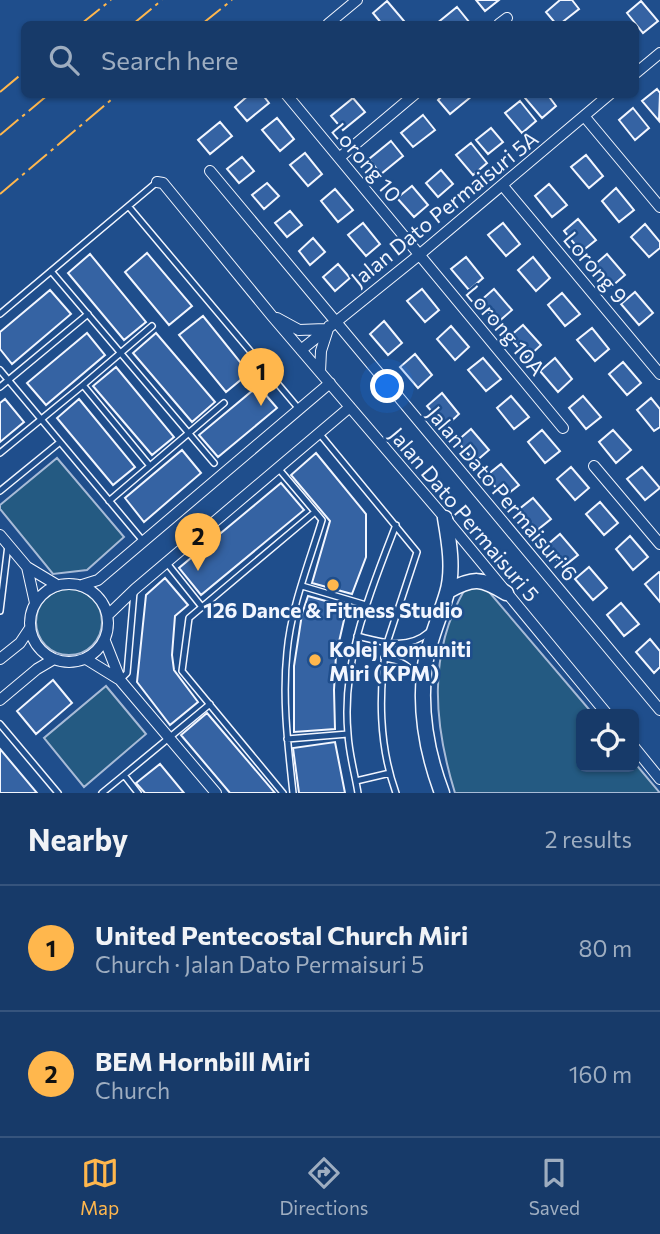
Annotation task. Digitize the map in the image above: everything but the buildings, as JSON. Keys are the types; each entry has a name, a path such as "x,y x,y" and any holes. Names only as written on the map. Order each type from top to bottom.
{"street":[{"path":"332,21 357,0"},
{"path":"639,70 660,53"},
{"name":"Lorong 10","path":"289,98 419,255"},
{"path":"339,158 410,98"},
{"name":"Jalan Dato Permaisuri 5A","path":"301,350 503,186 605,98"},
{"path":"584,116 660,206"},
{"name":"Jalan Dato Permaisuri 6","path":"210,171 329,325 658,704"},
{"name":"Jalan Dato Permaisuri 5","path":"157,183 163,183 603,709"},
{"name":"Lorong 9","path":"503,186 660,374"},
{"name":"Lorong 10A","path":"419,255 563,428"},
{"path":"272,316 299,330 329,325 321,351 320,372"},
{"path":"82,585 98,580 330,383"},
{"path":"108,615 166,562 350,407"},
{"path":"594,466 660,544"},
{"path":"442,793 432,766 424,715 424,688 425,666 434,628 448,591 450,558 445,518"},
{"path":"0,535 27,567 57,585"},
{"path":"27,567 35,603"},
{"path":"448,591 463,583 477,580 488,582 506,593"},
{"path":"57,585 82,585 94,592 108,615 109,628 105,641 86,659 64,662 54,659 43,652 35,641 30,628 35,603 57,585"},
{"path":"0,659 20,643 30,628"},
{"path":"105,641 120,680"},
{"path":"0,700 37,669 54,659"},
{"path":"86,659 120,680 216,793"},
{"path":"639,753 660,779"}],"lane":[{"path":"0,314 157,183"},
{"path":"129,207 299,410"},
{"path":"51,271 214,463"},
{"path":"0,387 88,314"},
{"path":"0,453 152,326"},
{"path":"0,370 143,541"},
{"path":"83,385 150,466"},
{"path":"109,501 225,402"},
{"path":"319,433 417,552 384,658 381,709 390,774 396,793"},
{"path":"0,491 60,442"},
{"path":"278,467 322,520 296,601 287,650 287,739 293,793"},
{"path":"283,793 182,670 189,618 315,512"},
{"path":"358,793 348,734 348,689 356,636 396,526"},
{"path":"0,611 8,545"},
{"path":"166,562 202,607"},
{"path":"302,586 366,605"},
{"path":"120,680 127,673 135,589"},
{"path":"356,636 387,643 413,643 434,628"},
{"path":"384,658 399,659 408,665 424,688"},
{"path":"103,793 210,704"},
{"path":"0,724 58,793"},
{"path":"287,739 348,734"},
{"path":"356,781 390,774"},
{"path":"124,775 138,793"}],"shaded area":[{"path":"57,458 124,537 87,570 53,574 0,509 0,505"},
{"path":"484,586 589,709 576,709 576,772 639,772 639,768 660,793 455,793 442,742 438,690 444,639 465,589"},
{"path":"69,589 82,592 92,599 99,609 102,622 99,635 92,645 82,652 69,655 56,652 46,645 39,635 36,622 39,609 46,599 56,592"},
{"path":"106,686 146,734 84,787 44,738"}],"power":[{"path":"85,21 111,0"},
{"path":"137,21 162,0"},
{"path":"206,21 232,0"},
{"path":"0,92 21,74"},
{"path":"0,135 44,98"},
{"path":"0,194 113,98"}],"place":[{"name":"United Pentecostal Church Miri","path":"261,406"},
{"name":"BEM Hornbill Miri","path":"198,571"},
{"name":"126 Dance & Fitness Studio","path":"333,585"},
{"name":"Kolej Komuniti Miri (KPM)","path":"315,660"}]}
